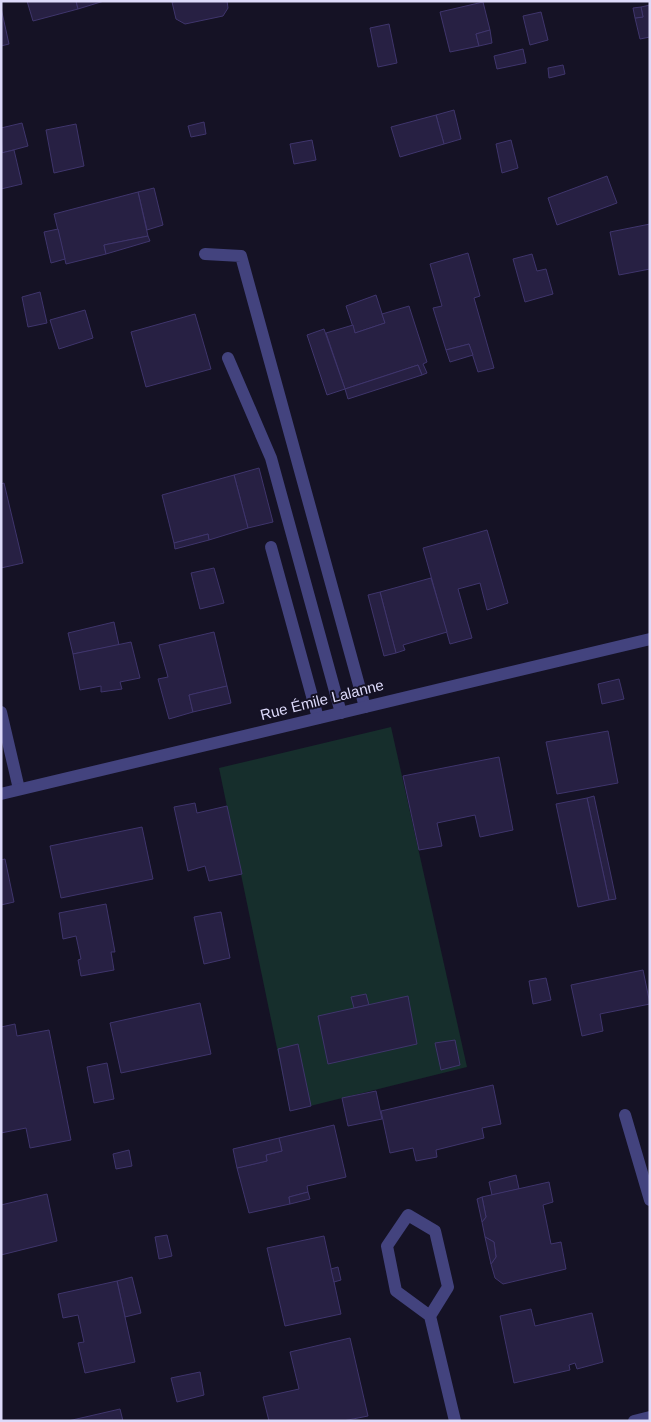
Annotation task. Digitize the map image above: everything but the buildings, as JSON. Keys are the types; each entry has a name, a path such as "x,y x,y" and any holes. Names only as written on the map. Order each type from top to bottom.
{"street":[{"path":"205,254 241,256 365,707"},
{"path":"228,358 271,458 341,713"},
{"path":"271,547 318,718"},
{"name":"Rue Émile Lalanne","path":"1,794 650,639"},
{"path":"1,712 19,790"},
{"path":"625,1115 650,1200"},
{"path":"430,1316 448,1286 435,1230 408,1215 387,1246 396,1291 430,1316 455,1421"},
{"path":"634,1421 650,1417"}],"green space":[{"path":"391,727 467,1067 290,1111 219,768"}]}
